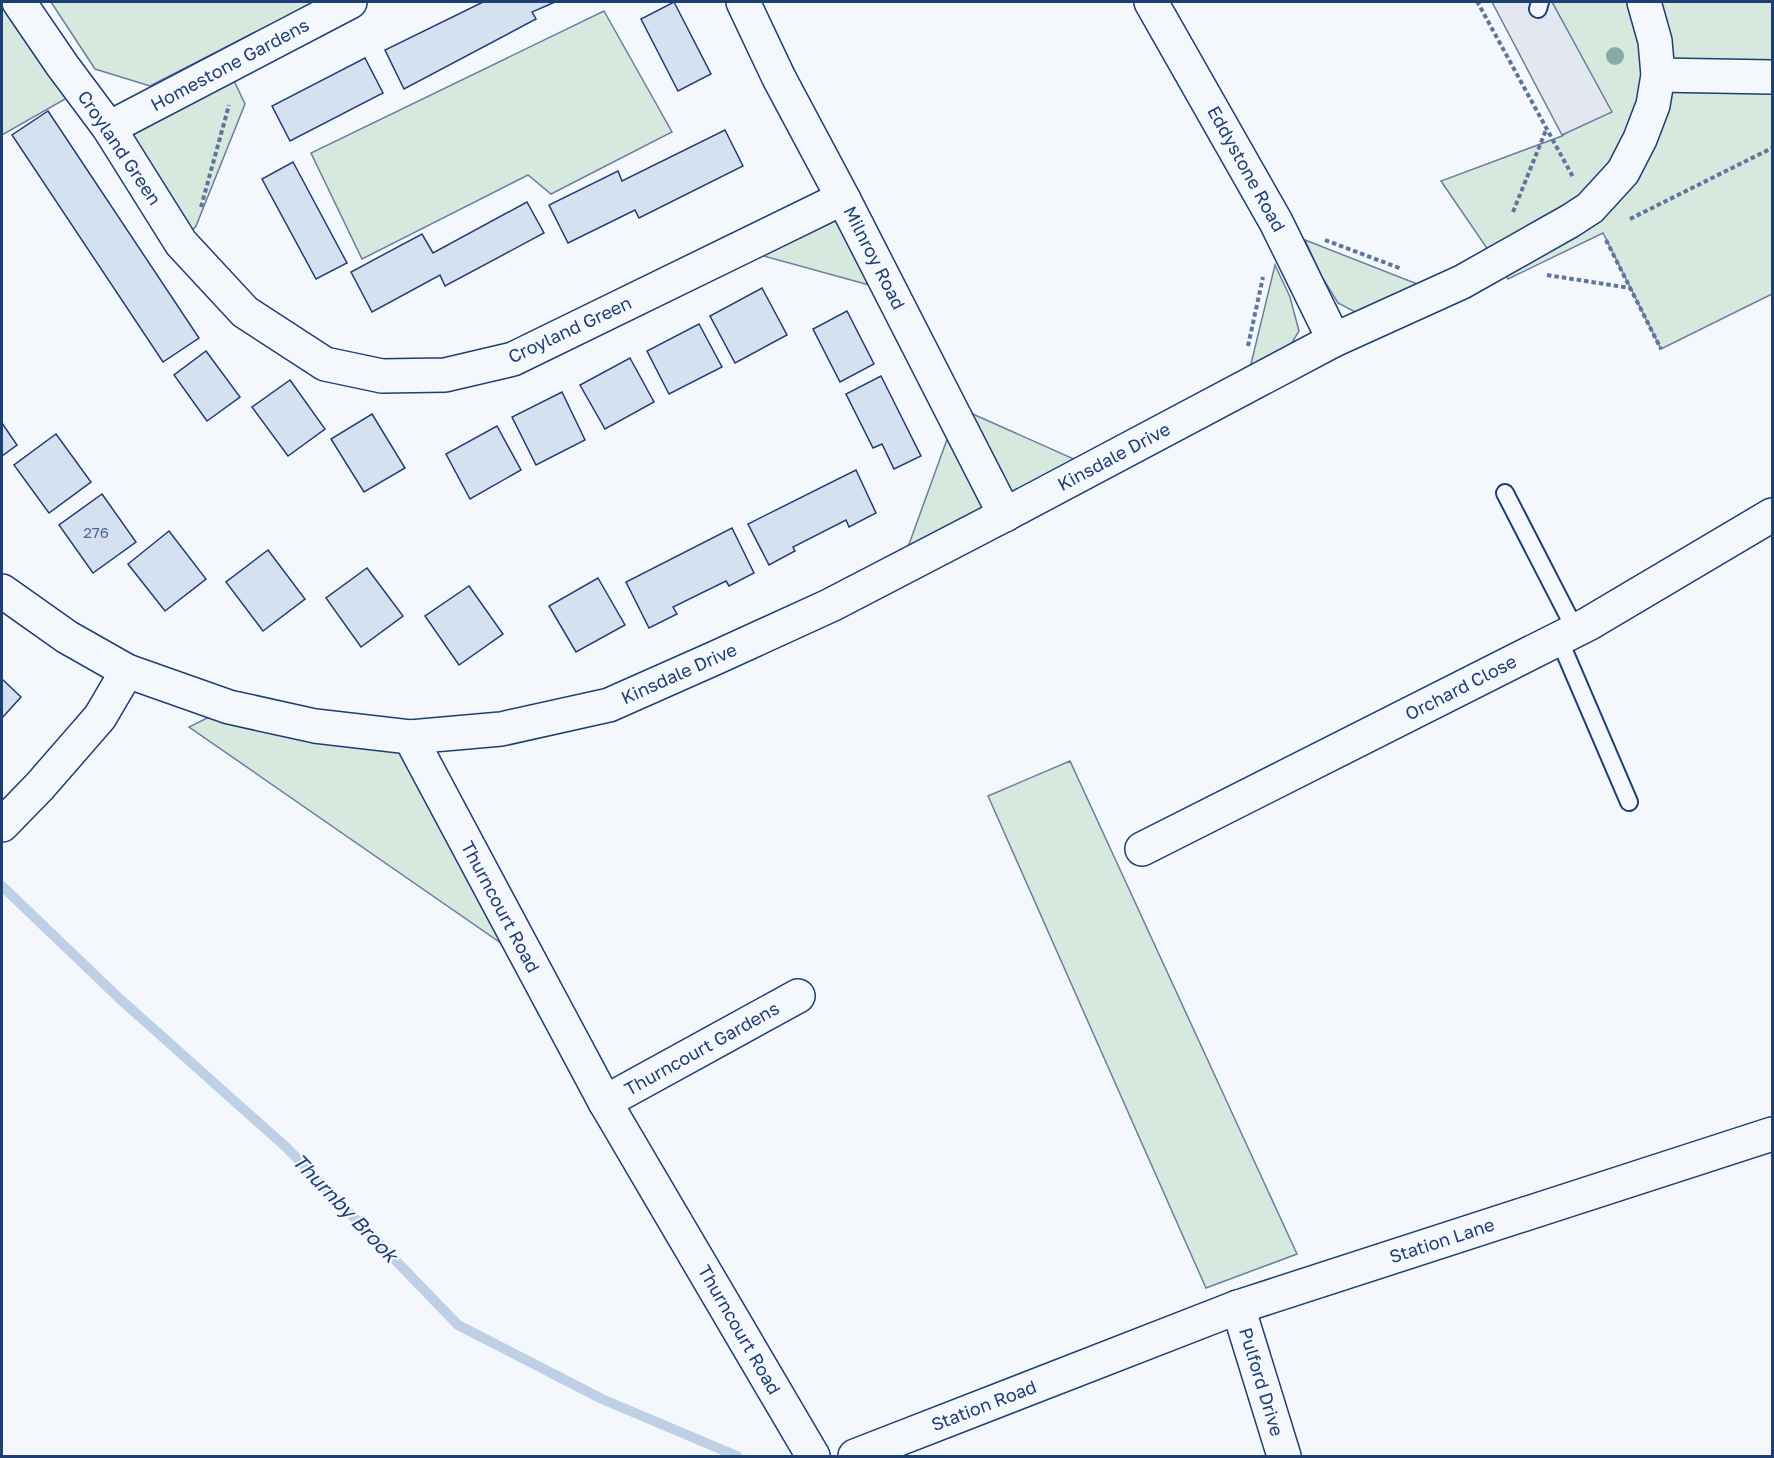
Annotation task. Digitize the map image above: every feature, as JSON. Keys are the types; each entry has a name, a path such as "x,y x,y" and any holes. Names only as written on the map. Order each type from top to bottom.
{"street":[{"name":"Croyland Green","path":"19,2 109,128 181,243 245,312 325,364 382,376 445,375 513,359 843,198"},
{"name":"Homestone Gardens","path":"109,128 350,2"},
{"name":"Milnroy Road","path":"743,2 779,78 1005,515"},
{"name":"Eddystone Road","path":"1152,2 1276,222 1334,340"},
{"name":"Kinsdale Drive","path":"410,737 501,729 609,705 831,605 1334,340 1450,288 1570,222 1605,194 1623,172 1640,139 1653,105 1658,75 1655,41 1644,2"},
{"path":"1658,75 1773,77"},
{"name":"Orchard Close","path":"1142,849 1567,635 1773,515"},
{"path":"2,591 67,637 128,671 228,707 315,726 410,737"},
{"path":"2,825 40,786 100,717 128,671"},
{"name":"Thurncourt Road","path":"410,737 605,1102 813,1456"},
{"name":"Thurncourt Gardens","path":"605,1102 798,996"},
{"name":"Station Lane","path":"1114,1356 1238,1307 1773,1134"},
{"name":"Pulford Drive","path":"1238,1307 1284,1456"},
{"name":"Station Road","path":"855,1456 1114,1356"}],"lane":[{"path":"1505,493 1567,635 1629,802"}],"path":[{"path":"181,243 194,234 236,82 227,66"},
{"path":"1512,213 1546,129"},
{"path":"1624,222 1773,148"},
{"path":"1238,391 1276,222 1450,288"},
{"path":"1491,266 1630,288"}],"shaded area":[{"path":"2,2 22,2 81,90 2,135"},
{"path":"51,2 319,2 150,86 95,69"},
{"path":"1492,2 1552,2 1612,112 1562,135"},
{"path":"1552,2 1772,2 1772,294 1661,349 1603,233 1508,279 1441,181 1562,136 1605,101"},
{"path":"604,11 672,132 551,194 528,175 362,259 311,153"},
{"path":"227,66 245,104 196,226 181,243 109,128"},
{"path":"843,198 891,291 746,251"},
{"path":"1305,240 1425,287 1357,313 1338,303 1322,277"},
{"path":"1275,265 1290,297 1299,331 1287,351 1250,368"},
{"path":"948,403 1094,468 1008,513"},
{"path":"949,434 996,519 900,569"},
{"path":"229,707 410,737 531,964 189,727"},
{"path":"1070,761 1297,1254 1206,1288 988,796"}],"building":[{"path":"483,2 555,2 532,12 536,19 404,89 385,50"},
{"path":"674,2 711,74 678,91 641,19"},
{"path":"365,58 383,93 290,141 272,106"},
{"path":"48,111 199,338 163,362 12,135"},
{"path":"725,130 743,166 639,218 635,210 568,243 549,205 618,171 622,181"},
{"path":"293,162 347,263 316,279 262,179"},
{"path":"527,202 544,233 445,286 440,275 372,312 351,272 422,234 433,253"},
{"path":"762,288 787,335 735,363 710,316"},
{"path":"847,311 874,364 840,382 813,329"},
{"path":"699,324 722,367 669,394 647,351"},
{"path":"206,351 240,397 207,421 174,375"},
{"path":"630,358 654,402 605,429 580,385"},
{"path":"881,376 921,456 894,469 882,444 873,448 846,394"},
{"path":"290,380 325,429 288,456 252,407"},
{"path":"562,392 585,440 536,465 512,417"},
{"path":"372,414 405,468 364,492 331,439"},
{"path":"2,423 17,445 2,456"},
{"path":"497,426 521,470 470,499 446,454"},
{"path":"56,434 91,482 49,513 14,465"},
{"path":"856,470 876,513 849,527 846,520 793,547 795,551 769,565 748,524"},
{"path":"102,494 136,542 93,573 59,525"},
{"path":"732,528 754,573 729,586 726,581 673,607 677,614 649,628 626,582"},
{"path":"169,531 206,579 165,611 128,564"},
{"path":"268,550 305,599 263,631 226,582"},
{"path":"367,568 403,616 361,647 326,598"},
{"path":"598,578 625,625 576,652 549,606"},
{"path":"469,586 503,634 459,665 425,616"},
{"path":"2,679 21,697 2,718"}],"waterway":[{"name":"Thurnby Brook","path":"2,886 120,999 287,1148 458,1325 602,1399 737,1456"}]}
